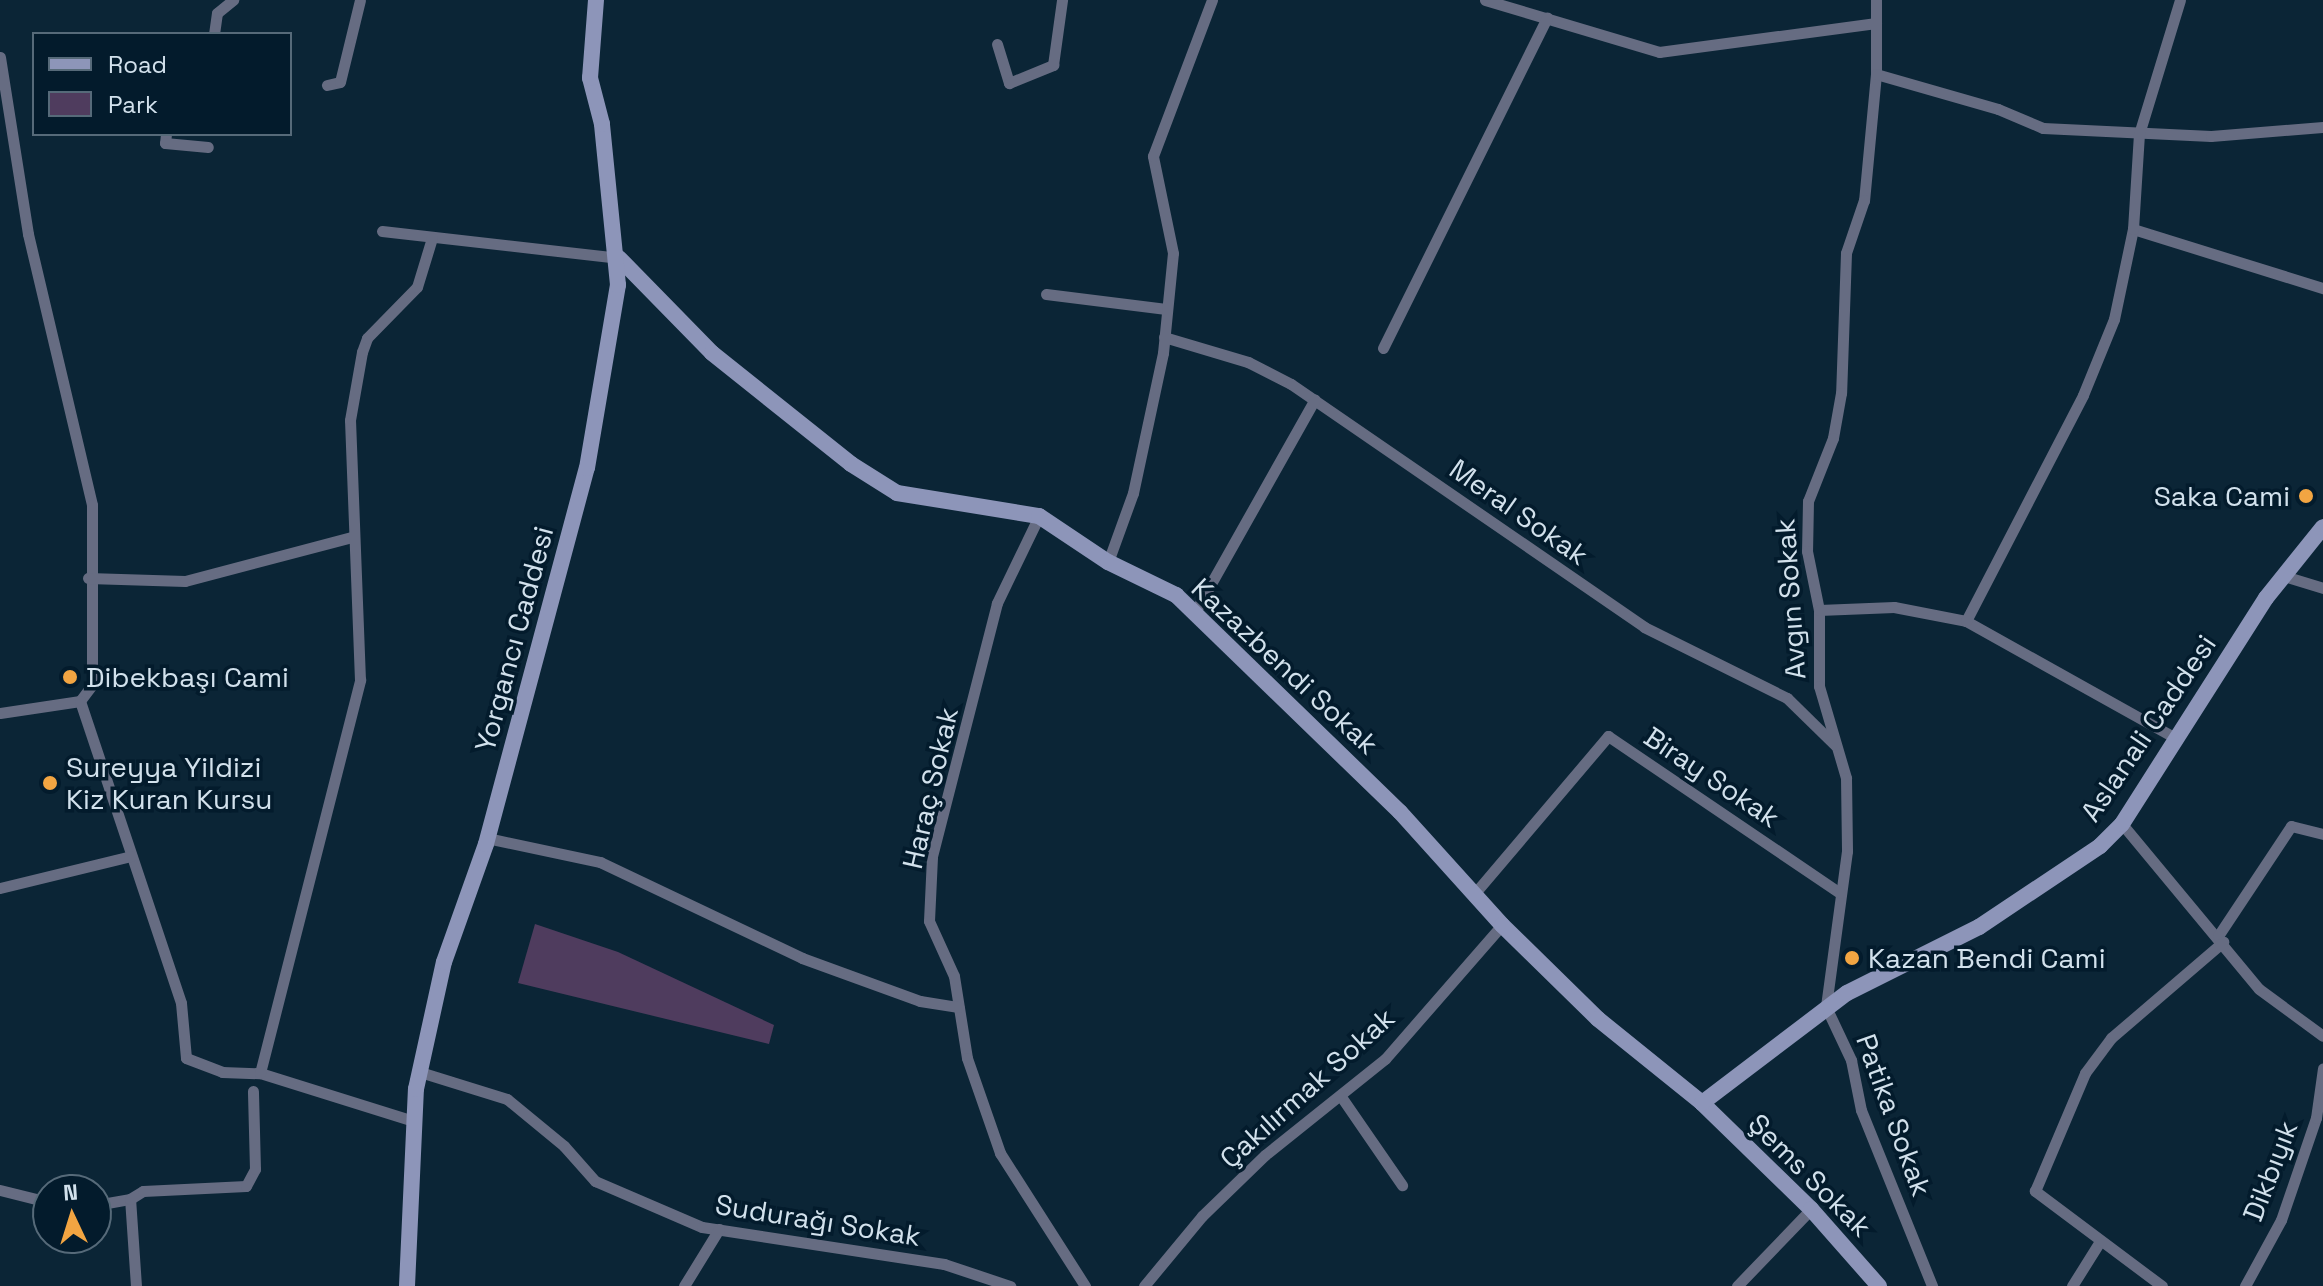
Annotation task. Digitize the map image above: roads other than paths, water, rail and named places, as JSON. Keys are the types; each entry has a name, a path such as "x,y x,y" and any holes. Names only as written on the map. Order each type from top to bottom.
{"street":[{"path":"214,32 217,13 233,0"},
{"path":"327,85 340,82 360,0"},
{"name":"Yorgancı Caddesi","path":"407,1286 413,1121 420,1072 444,962 487,838 587,468 619,258 602,124 590,78 596,0"},
{"path":"997,44 1009,83 1053,65 1062,0"},
{"path":"1108,562 1133,493 1164,337 1173,253 1153,156 1212,0"},
{"path":"1485,0 1659,52 1876,23"},
{"name":"Avgın Sokak","path":"1826,1007 1847,851 1846,778 1819,686 1819,610 1807,551 1808,501 1833,438 1841,393 1846,253 1864,200 1876,74 1876,0"},
{"path":"1966,621 2083,395 2114,319 2133,229 2139,134 2180,0"},
{"path":"1383,348 1547,18"},
{"path":"0,57 28,234 92,505 88,578 92,685 80,701 0,713"},
{"path":"1876,74 1998,109 2043,128 2211,136 2323,127"},
{"path":"166,136 165,143 208,147"},
{"path":"2133,229 2323,288"},
{"path":"382,231 619,258"},
{"path":"260,1073 360,680 358,551 351,537 350,420 362,352 367,338 417,287 432,238"},
{"name":"Kazazbendi Sokak","path":"619,258 712,353 851,464 897,493 1039,516 1108,562 1176,595 1400,812 1502,925 1598,1019 1702,1103"},
{"path":"1046,294 1166,309"},
{"name":"Meral Sokak","path":"1164,337 1248,362 1315,399 1644,627 1787,698 1836,745"},
{"path":"1195,612 1315,399"},
{"name":"Haraç Sokak","path":"1039,516 997,603 932,857 929,921 954,976 967,1058 1000,1153 1085,1286"},
{"name":"Aslanali Caddesi","path":"1702,1103 1826,1007 1979,927 2100,846 2122,824 2284,576 2323,527"},
{"path":"88,578 185,581 351,537"},
{"path":"2284,576 2323,588"},
{"path":"1819,610 1894,607 1966,621 2177,739"},
{"path":"80,701 181,1003 186,1058 222,1072 260,1073 413,1121"},
{"name":"Biray Sokak","path":"1475,893 1608,736 1840,893"},
{"path":"2122,824 2259,989 2323,1036"},
{"path":"2162,1286 2099,1243 2035,1191 2085,1073 2111,1038 2220,939 2291,826 2323,834"},
{"path":"487,838 600,862 802,958 920,1001 959,1007"},
{"path":"0,888 131,856"},
{"name":"Çakılırmak Sokak","path":"1144,1286 1202,1216 1265,1155 1342,1098 1385,1059 1502,925"},
{"name":"Patika Sokak","path":"1826,1007 1851,1060 1861,1110 1932,1286"},
{"name":"Dikbıyık","path":"2245,1286 2281,1220 2319,1120 2323,1068"},
{"name":"Sudurağı Sokak","path":"420,1072 507,1099 564,1146 595,1181 702,1227 944,1264 1010,1286"},
{"path":"112,1202 130,1199 143,1191 246,1186 255,1169 253,1091"},
{"path":"1342,1098 1402,1185"},
{"name":"Şems Sokak","path":"1702,1103 1811,1209 1879,1286"},
{"path":"0,1190 32,1198"},
{"path":"130,1199 136,1286"},
{"path":"1737,1286 1811,1209"},
{"path":"684,1286 719,1229"},
{"path":"2072,1286 2099,1243"}],"place":[{"name":"Saka Cami","path":"2306,496"},
{"name":"Dibekbaşı Cami","path":"70,677"},
{"name":"Sureyya Yildizi Kiz Kuran Kursu","path":"50,783"},
{"name":"Kazan Bendi Cami","path":"1852,958"}]}
